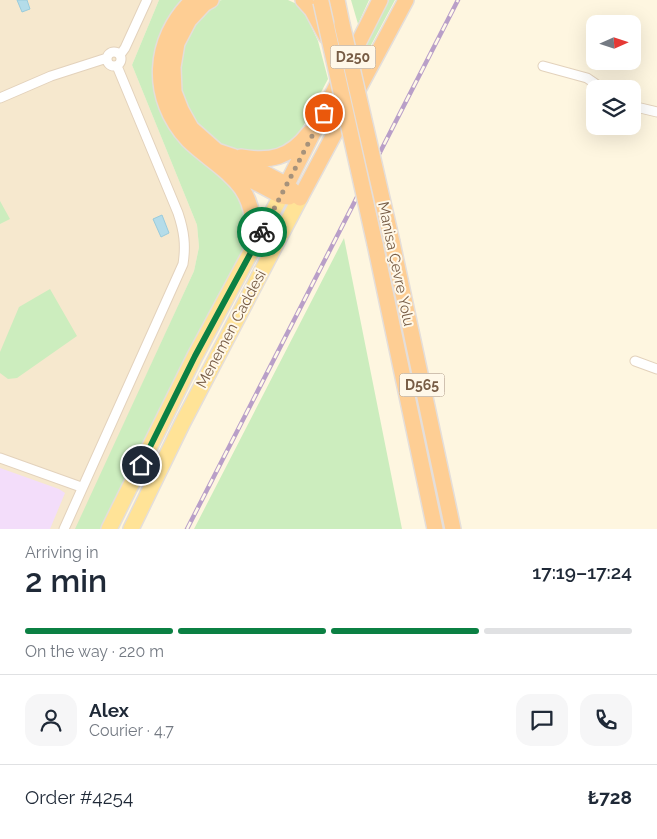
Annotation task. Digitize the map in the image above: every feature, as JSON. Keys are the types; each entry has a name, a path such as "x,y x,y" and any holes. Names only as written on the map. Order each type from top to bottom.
{"highway":[{"path":"193,0 177,18 165,40 161,60 161,84 166,106 188,140 231,176 242,190 252,211 254,248"},
{"path":"211,0 204,4 189,20 177,43 173,66 174,92 191,128 217,151 232,156 269,159 289,153 304,139 324,113"},
{"path":"303,0 312,10 332,49"},
{"name":"Manisa Çevre Yolu","path":"337,0 392,242 453,529"},
{"name":"Menemen Caddesi","path":"284,190 380,0"},
{"name":"Menemen Caddesi","path":"300,198 336,134 406,0"},
{"name":"Manisa Çevre Yolu","path":"320,1 375,244 435,529"},
{"path":"232,156 284,190"},
{"path":"220,167 284,190 300,198"}],"main road":[{"name":"Menemen Caddesi","path":"109,529 195,356 284,190"},
{"name":"Menemen Caddesi","path":"131,529 182,424 300,198"}],"street":[{"path":"117,66 121,61 120,54 125,48 147,0"},
{"path":"0,98 51,76 107,58 111,52 120,54"},
{"path":"107,58 110,65 117,66"},
{"path":"64,529 183,264 186,248 178,213 117,66"},
{"path":"543,66 590,80"},
{"path":"641,108 657,112"},
{"path":"635,361 657,369"},
{"path":"0,458 82,487"}],"shaded area":[{"path":"0,0 159,0 132,65 197,225 199,247 194,271 76,529 0,529"},
{"path":"0,468 59,489 65,493 50,529 0,529"}],"green space":[{"path":"159,0 184,0 161,36 209,164 244,200 247,239 241,259 102,529 75,529 194,271 199,247 197,225 132,65"},
{"path":"222,0 288,0 299,5 305,13 318,41 328,79 289,153 232,156 191,128 173,67 204,4"},
{"path":"351,0 369,0 358,24"},
{"path":"389,0 395,0 363,60 359,57"},
{"path":"0,201 10,219 0,224"},
{"path":"344,238 402,529 194,529"},
{"path":"50,289 77,336 17,378 8,379 0,373 0,352 19,307"}],"water":[{"path":"17,0 27,0 30,9 22,12"},
{"path":"162,215 169,233 161,237 153,219"}],"railway":[{"path":"187,529 458,0"}],"way so far":[{"path":"262,232 324,113"}],"route":[{"path":"141,465 195,356 262,232"}]}
